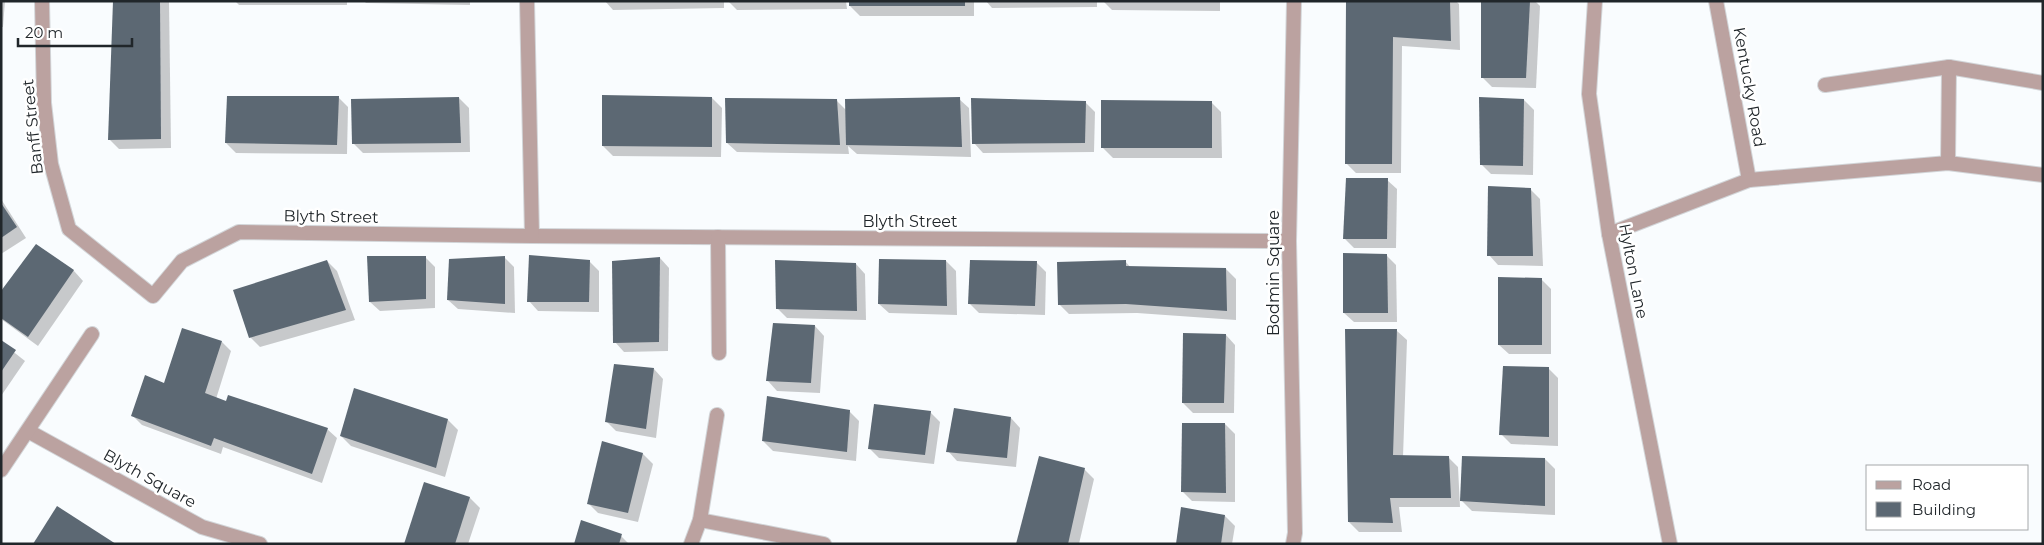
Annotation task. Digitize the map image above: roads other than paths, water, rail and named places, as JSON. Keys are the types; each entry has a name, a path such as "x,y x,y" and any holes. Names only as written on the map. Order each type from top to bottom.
{"street":[{"name":"Banff Street","path":"42,1 44,103 50,155 69,229 153,296"},
{"path":"527,1 532,236"},
{"name":"Bodmin Square","path":"1293,544 1295,533 1289,241 1294,1"},
{"name":"Hylton Lane","path":"1595,1 1589,94 1609,234 1670,544"},
{"name":"Kentucky Road","path":"1716,1 1749,180"},
{"path":"1948,163 1950,67"},
{"path":"1825,85 1950,67 2043,83"},
{"path":"1609,234 1749,180 1948,163 2043,175"},
{"name":"Blyth Street","path":"153,296 182,261 238,232 1289,241"},
{"path":"718,237 719,353"},
{"path":"1,470 92,334"},
{"path":"691,544 700,520 717,415"},
{"name":"Blyth Square","path":"28,431 202,526 260,544"},
{"path":"700,520 824,544"}]}
